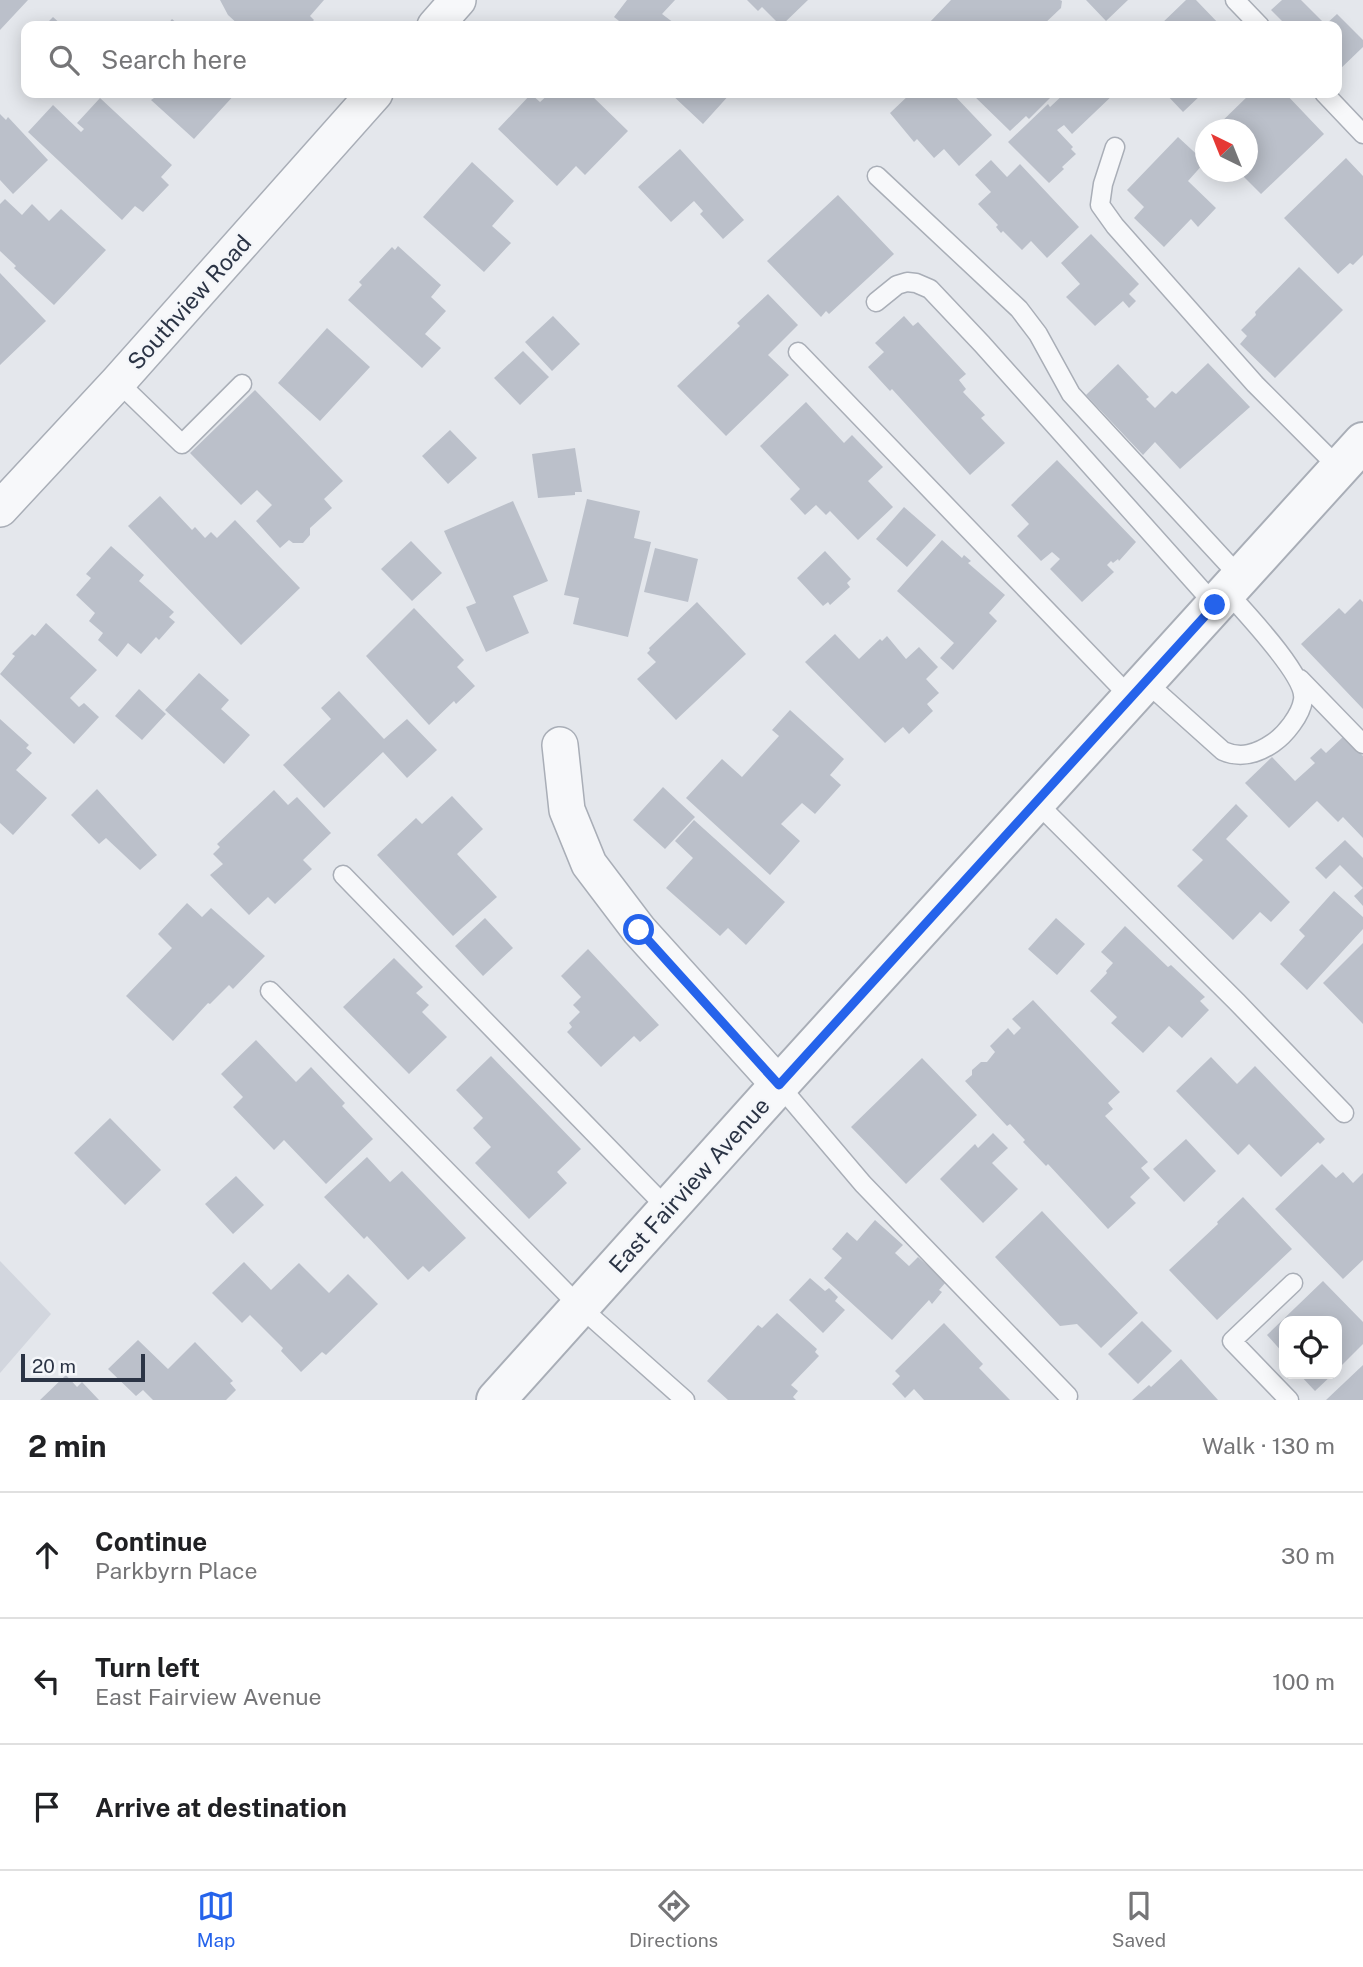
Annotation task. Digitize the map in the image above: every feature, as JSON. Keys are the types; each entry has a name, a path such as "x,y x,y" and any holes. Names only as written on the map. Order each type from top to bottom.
{"street":[{"path":"439,21 458,0"},
{"name":"Southview Road","path":"0,509 118,382 371,98"},
{"name":"East Fairview Avenue","path":"506,1396 579,1306 667,1208 1351,455"},
{"path":"560,745 567,810 589,863 639,930 779,1085"}],"lane":[{"path":"1235,0 1255,21"},
{"path":"1329,98 1363,134"},
{"path":"1115,147 1103,184 1101,205 1115,226 1255,384 1351,455"},
{"path":"877,176 1019,309 1038,334 1072,394 1227,592 1297,676 1363,744"},
{"path":"876,302 897,285 907,282 930,289 1227,592"},
{"path":"798,352 1138,690 1223,751 1236,757 1252,754 1275,742 1293,723 1303,699 1297,676"},
{"path":"118,382 182,444 242,384"},
{"path":"1036,802 1344,1113"},
{"path":"343,875 667,1208"},
{"path":"270,991 579,1306 685,1400"},
{"path":"779,1085 863,1184 1068,1396"},
{"path":"1289,1400 1232,1341 1293,1283"}],"shaded area":[{"path":"0,1261 51,1314 0,1373"}],"building":[{"path":"0,0 28,0 0,30"},
{"path":"220,0 324,0 310,16 313,21 235,21"},
{"path":"627,0 675,0 662,14 671,21 619,21 614,17"},
{"path":"747,0 808,0 786,21 776,21 762,7 758,11"},
{"path":"951,0 1062,1 1061,8 1047,21 931,21"},
{"path":"1086,0 1128,0 1106,21"},
{"path":"1186,0 1196,0 1216,21 1164,21"},
{"path":"1282,0 1301,0 1322,21 1282,21 1271,10"},
{"path":"1337,14 1363,40 1363,47 1342,67 1342,21 1329,21"},
{"path":"100,98 172,165 161,177 169,185 143,212 135,206 122,220 28,132 53,105 81,132 84,129 77,123"},
{"path":"154,98 231,98 194,139 151,100"},
{"path":"527,98 536,98 540,102 544,98 594,98 628,131 585,175 576,166 557,186 498,129"},
{"path":"675,98 726,98 703,124"},
{"path":"906,98 957,98 992,135 959,166 944,149 934,158 917,139 914,142 890,113"},
{"path":"976,98 1050,98 1029,119 1026,116 1010,131"},
{"path":"1060,98 1110,98 1072,134 1064,125 1057,130 1076,154 1049,183 1008,142 1048,104 1050,107"},
{"path":"1170,98 1198,98 1183,112"},
{"path":"1246,98 1290,98 1324,134 1261,194 1249,182 1258,182 1258,119 1224,119"},
{"path":"0,114 6,120 8,117 48,160 13,194 0,180"},
{"path":"1178,137 1195,153 1195,173 1188,181 1216,208 1198,227 1191,219 1164,247 1134,218 1144,207 1127,190"},
{"path":"680,149 744,220 723,239 700,214 703,211 694,201 671,222 638,187"},
{"path":"1346,158 1363,176 1363,255 1338,274 1284,218"},
{"path":"991,160 1007,177 1020,164 1079,227 1047,258 1031,241 1022,250 1003,231 1001,233 996,227 998,225 978,204 991,192 975,175"},
{"path":"472,162 514,201 492,226 511,243 484,272 423,217"},
{"path":"838,195 894,254 829,314 826,311 821,317 767,261"},
{"path":"5,199 22,215 32,204 49,221 61,209 106,250 54,305 14,268 16,266 0,251 0,204"},
{"path":"1091,234 1139,284 1129,294 1136,301 1129,308 1123,301 1095,326 1066,297 1080,284 1061,263"},
{"path":"398,246 441,285 431,297 446,311 425,334 441,348 422,368 348,300 362,285 359,282 392,247 395,250"},
{"path":"1299,267 1343,310 1275,378 1240,344 1247,336 1241,330"},
{"path":"0,273 46,321 0,365"},
{"path":"768,294 798,325 768,355 789,375 726,436 677,386 740,326 737,323"},
{"path":"553,316 580,344 552,371 525,342"},
{"path":"904,316 913,326 918,322 966,374 959,380 966,389 963,392 985,415 981,418 1005,443 970,475 892,389 890,391 868,367 884,352 875,343"},
{"path":"327,328 370,367 320,421 278,383"},
{"path":"523,351 549,377 520,405 494,378"},
{"path":"1208,363 1250,407 1180,469 1155,442 1143,455 1086,395 1118,364 1149,397 1146,399 1155,408 1172,391 1176,394"},
{"path":"255,390 343,481 324,499 332,508 310,528 310,535 303,543 289,540 280,548 256,521 272,505 257,490 241,505 190,453"},
{"path":"806,402 844,443 852,435 883,467 868,481 893,507 858,540 830,511 826,515 816,505 805,515 790,499 800,489 760,446"},
{"path":"450,430 477,458 448,484 422,456"},
{"path":"575,448 582,492 538,498 532,454"},
{"path":"1057,460 1136,542 1119,561 1111,561 1107,565 1114,572 1082,602 1050,569 1060,559 1052,552 1041,561 1017,536 1029,524 1011,505"},
{"path":"160,496 192,530 195,527 205,538 211,532 217,538 235,520 300,588 241,645 128,526"},
{"path":"587,499 640,511 634,538 651,542 628,637 573,624 579,598 564,595"},
{"path":"513,501 548,581 513,596 529,633 486,652 466,607 476,603 444,531"},
{"path":"904,507 936,535 907,567 876,539"},
{"path":"942,540 962,558 964,555 971,561 968,563 1005,595 989,613 997,621 953,670 940,658 954,643 897,591"},
{"path":"411,541 442,573 412,601 381,569"},
{"path":"111,546 144,575 139,581 174,612 169,617 175,622 159,640 156,637 141,654 128,643 117,657 98,640 103,633 89,621 95,613 76,595 91,578 86,574"},
{"path":"655,548 698,559 688,602 644,592"},
{"path":"825,551 851,579 847,583 850,587 830,605 828,602 823,606 797,578"},
{"path":"1360,599 1363,602 1363,709 1301,644 1339,608 1345,614"},
{"path":"697,602 746,654 676,720 637,679 656,662 647,653 649,648"},
{"path":"414,608 464,660 457,667 475,686 456,704 454,701 429,725 366,656"},
{"path":"46,623 97,670 70,698 79,707 84,703 99,717 74,744 0,674 15,656 12,654 32,634 35,636"},
{"path":"835,634 859,659 880,639 882,641 887,636 906,659 919,647 938,667 926,679 939,693 927,704 933,711 909,734 903,727 885,743 805,662"},
{"path":"199,673 229,700 221,709 250,735 224,764 165,710"},
{"path":"139,689 166,714 142,740 115,716"},
{"path":"339,691 384,739 407,719 437,750 407,778 383,752 324,808 283,765 331,719 321,708"},
{"path":"790,710 844,759 830,775 841,785 815,814 802,803 781,824 800,841 770,875 686,798 722,759 742,777 779,736 772,730"},
{"path":"0,719 29,745 26,748 32,753 16,770 47,798 13,835 0,823"},
{"path":"1344,736 1363,756 1363,838 1343,817 1338,822 1317,801 1289,828 1245,783 1272,757 1295,781 1315,763 1310,758 1321,748 1326,753"},
{"path":"663,787 695,817 665,849 633,820"},
{"path":"97,789 157,855 140,870 106,838 99,844 71,815"},
{"path":"274,790 288,805 297,797 331,833 303,860 312,869 275,904 268,897 249,915 210,875 223,864 213,854 220,847 217,844"},
{"path":"452,796 483,829 457,854 497,897 453,936 377,855 416,818 422,824"},
{"path":"1236,804 1248,816 1226,839 1290,902 1271,922 1260,912 1233,940 1177,886 1203,860 1192,850"},
{"path":"694,820 785,902 746,945 728,928 720,936 666,888 693,858 675,841"},
{"path":"1345,840 1363,858 1363,888 1340,865 1326,879 1315,868"},
{"path":"1363,888 1363,906 1354,896"},
{"path":"1334,891 1363,917 1363,929 1307,990 1280,964 1305,936 1299,930"},
{"path":"187,903 202,917 211,908 265,956 233,989 229,985 208,1003 173,1041 126,996 172,948 158,934"},
{"path":"485,918 513,948 483,976 455,946"},
{"path":"1056,918 1085,944 1057,975 1028,949"},
{"path":"1125,926 1168,967 1171,965 1205,997 1200,1001 1209,1010 1182,1038 1169,1026 1143,1053 1111,1023 1117,1017 1090,991 1113,963 1101,952"},
{"path":"1363,943 1363,1024 1323,983"},
{"path":"588,949 659,1025 640,1042 634,1036 601,1067 567,1032 572,1027 569,1023 580,1012 573,1005 581,997 561,976"},
{"path":"394,958 423,987 416,993 429,1005 422,1012 447,1037 409,1074 343,1007"},
{"path":"1033,1000 1120,1092 1108,1103 1113,1109 1105,1116 1148,1162 1141,1168 1150,1178 1130,1197 1136,1203 1108,1229 1048,1164 1046,1166 1023,1142 1025,1140 1010,1124 1007,1126 965,1081 981,1062 987,1062 995,1052 990,1046 1008,1028 1014,1035 1021,1028 1012,1019"},
{"path":"256,1040 296,1082 311,1067 345,1103 342,1106 373,1139 326,1184 284,1140 274,1150 233,1107 243,1097 221,1074"},
{"path":"491,1056 581,1149 557,1172 567,1183 529,1219 475,1163 491,1147 473,1128 483,1118 456,1090"},
{"path":"1211,1057 1237,1084 1255,1066 1325,1139 1320,1144 1318,1142 1281,1177 1249,1144 1238,1155 1176,1091"},
{"path":"922,1058 977,1115 906,1184 851,1127"},
{"path":"110,1118 161,1170 125,1205 74,1153"},
{"path":"993,1133 1008,1148 992,1163 1018,1189 983,1223 940,1179 975,1144 978,1148"},
{"path":"1186,1139 1216,1171 1184,1202 1153,1169"},
{"path":"367,1157 390,1182 402,1171 466,1238 429,1272 423,1266 408,1280 367,1236 364,1239 324,1197"},
{"path":"1322,1164 1336,1178 1343,1172 1353,1183 1363,1173 1363,1260 1343,1279 1275,1209"},
{"path":"236,1176 264,1205 233,1234 205,1204"},
{"path":"1243,1197 1292,1249 1217,1320 1169,1270"},
{"path":"1042,1211 1138,1313 1101,1348 1077,1324 1060,1326 995,1257"},
{"path":"875,1220 903,1245 895,1253 909,1266 918,1257 946,1282 932,1304 929,1300 892,1340 824,1278 842,1258 832,1249 847,1232 857,1241"},
{"path":"244,1262 271,1290 299,1263 329,1293 348,1274 378,1304 326,1355 322,1352 301,1372 281,1351 283,1348 250,1315 242,1323 212,1293"},
{"path":"810,1278 825,1291 829,1288 838,1297 835,1301 845,1310 823,1333 789,1300"},
{"path":"1323,1281 1363,1322 1363,1344 1342,1365 1342,1316 1287,1316"},
{"path":"777,1313 817,1349 815,1352 819,1356 791,1385 798,1391 793,1397 796,1400 728,1400 707,1381 758,1325 762,1328"},
{"path":"1142,1321 1172,1351 1138,1384 1108,1354"},
{"path":"944,1323 983,1364 979,1368 1010,1400 924,1400 914,1389 905,1398 892,1384 900,1376 895,1371"},
{"path":"1279,1323 1279,1348 1267,1335"},
{"path":"138,1340 168,1369 195,1342 233,1381 230,1383 236,1390 226,1400 153,1400 143,1390 136,1396 108,1369"},
{"path":"1181,1359 1218,1400 1132,1400 1149,1385 1151,1387"},
{"path":"1363,1365 1363,1400 1326,1400"},
{"path":"66,1375 77,1387 82,1382 99,1400 40,1400"},
{"path":"1304,1379 1328,1379 1315,1391"}],"route":[{"path":"639,930 779,1085 1215,605"}]}
